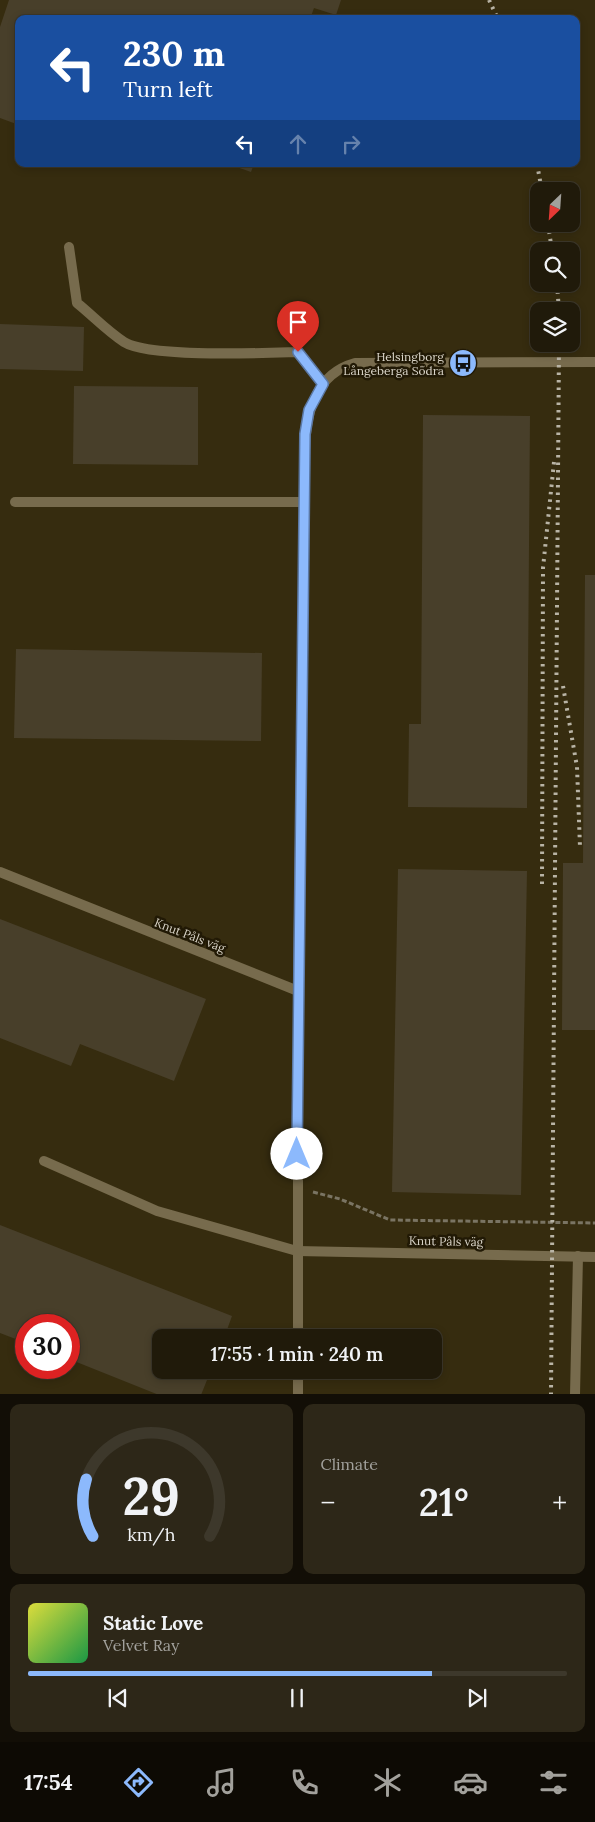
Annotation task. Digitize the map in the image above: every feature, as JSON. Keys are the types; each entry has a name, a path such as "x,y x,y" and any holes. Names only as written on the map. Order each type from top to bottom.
{"street":[{"path":"69,247 77,303 125,343 150,350 298,352 323,384"},
{"path":"298,1329 298,991 304,502 306,424 312,403 323,384 339,369 355,363 595,362"},
{"path":"15,502 304,502"},
{"name":"Knut Påls väg","path":"0,872 101,914 298,991"},
{"name":"Knut Påls väg","path":"44,1161 158,1211 298,1251 595,1257"},
{"path":"575,1394 578,1256"},
{"path":"298,1379 298,1394"}],"path":[{"path":"297,1192 328,1195 390,1220 595,1223"}],"shaded area":[{"path":"0,0 595,0 595,1394 0,1394"}],"building":[{"path":"9,0 341,0 336,15 314,8 311,15 15,15 15,124 0,118 0,27"},
{"path":"237,167 253,167 251,172"},
{"path":"0,324 84,327 83,371 0,369"},
{"path":"74,386 198,387 198,465 73,464"},
{"path":"423,415 530,416 527,808 408,807 409,724 421,724"},
{"path":"585,575 595,575 595,1030 562,1030 563,863 583,863"},
{"path":"16,649 262,653 261,741 14,738"},
{"path":"398,869 527,871 521,1195 392,1192"},
{"path":"0,919 206,999 174,1081 80,1044 71,1066 0,1038"},
{"path":"0,1225 232,1316 227,1329 152,1329 152,1379 207,1379 201,1394 156,1394 80,1363 80,1314 15,1314 15,1339 0,1333"}],"railway":[{"path":"489,0 496,15"},
{"path":"538,167 540,182"},
{"path":"549,232 551,242"},
{"path":"558,292 558,302"},
{"path":"551,1394 559,352"},
{"path":"542,884 543,568 554,462"},
{"path":"563,686 577,767 580,847"}],"place":[{"name":"Helsingborg Långeberga Södra","path":"463,363"}],"route":[{"path":"297,1154 305,434 309,410 318,390 323,384 298,352"}]}
